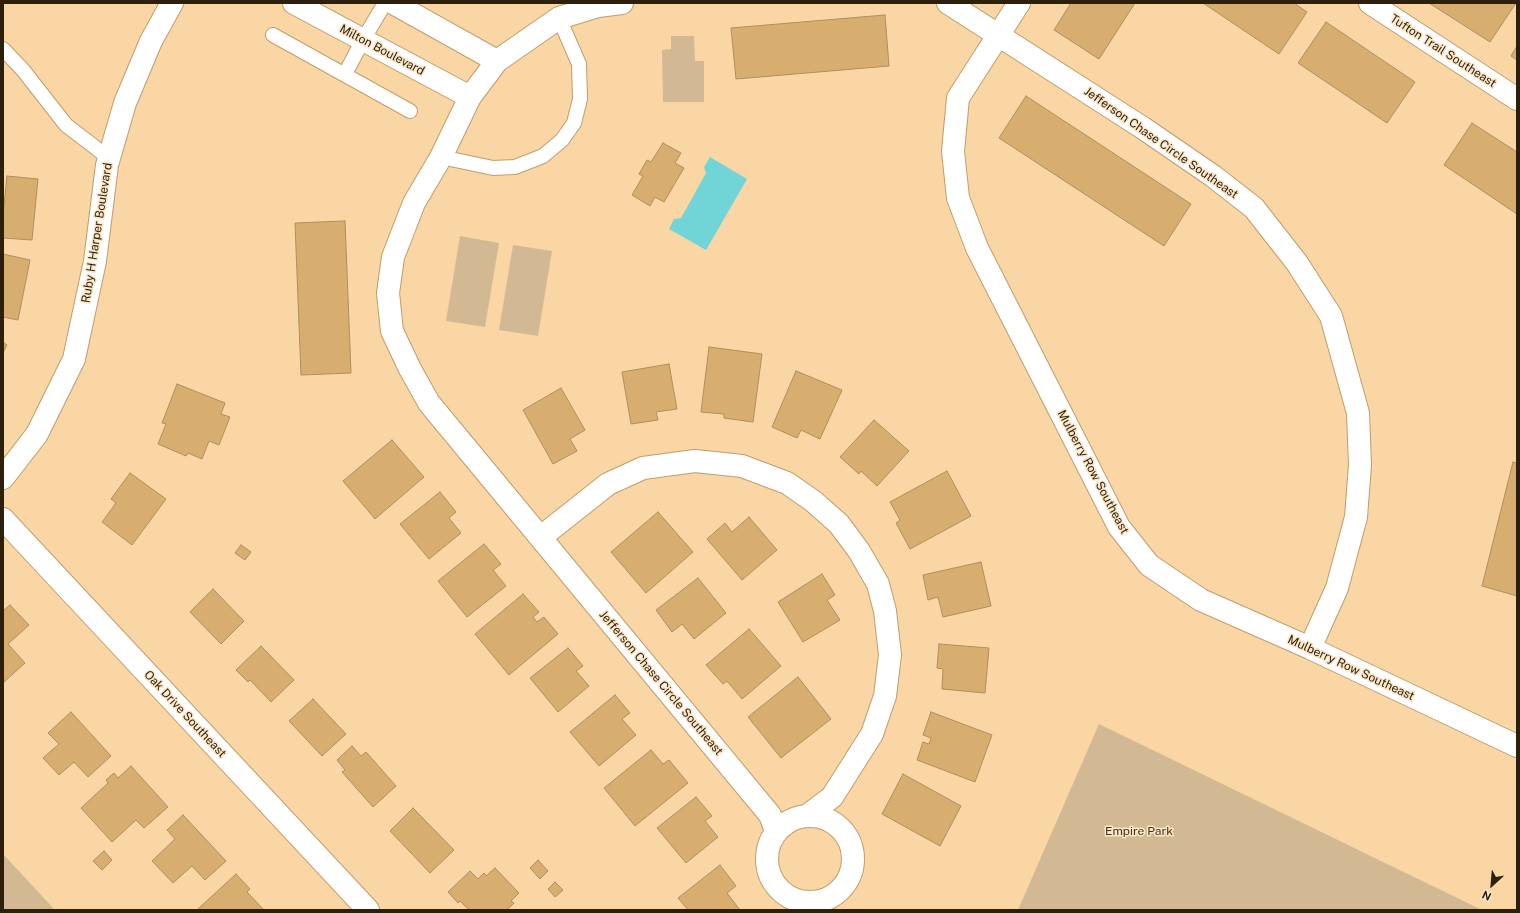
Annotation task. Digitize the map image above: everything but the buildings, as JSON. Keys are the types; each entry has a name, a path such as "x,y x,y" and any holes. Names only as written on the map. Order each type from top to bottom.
{"street":[{"name":"Ruby H Harper Boulevard","path":"3,478 37,434 74,359 95,261 109,158 128,96 151,41 172,3"},
{"name":"Milton Boulevard","path":"294,3 470,97"},
{"path":"393,3 497,61"},
{"name":"Jefferson Chase Circle Southeast","path":"622,3 598,6 559,18 497,61 470,97 441,157 414,203 393,257 388,293 392,331 410,369 429,402 770,815 776,831"},
{"name":"Jefferson Chase Circle Southeast","path":"948,3 1149,132 1213,176 1254,208 1297,263 1331,316 1358,413 1360,465 1356,517 1337,588 1310,648"},
{"name":"Mulberry Row Southeast","path":"1019,3 958,98 953,151 958,198 980,255 1119,527 1149,565 1201,600 1310,648 1517,746"},
{"name":"Tufton Trail Southeast","path":"1370,3 1517,99"},
{"path":"540,537 608,484 644,468 695,461 742,466 787,483 813,501 839,524 860,550 878,584 885,612 890,655 886,696 872,734 832,797 808,815"},
{"name":"Oak Drive Southeast","path":"3,519 368,910"},
{"path":"808,815 818,816 836,824 849,839 854,855 851,873 843,887 832,896 813,902 798,900 783,893 771,878 766,858 776,831 788,821 808,815"}],"lane":[{"path":"345,74 385,3"},
{"path":"441,157 493,168 515,167 543,156 562,140 574,123 580,99 580,64 559,18"},
{"path":"273,35 410,111"},
{"path":"3,49 23,70 66,125 109,158"}],"green space":[{"path":"671,36 694,36 695,61 704,61 704,102 663,102 662,50 671,49"},
{"path":"460,236 499,243 485,327 446,321"},
{"path":"513,245 552,251 538,336 499,330"},
{"name":"Empire Park","path":"1099,724 1482,910 1018,910"},
{"path":"3,854 55,910 3,910"}],"water":[{"path":"710,157 747,179 706,250 669,229 674,219 681,218 706,173 704,167"}]}
